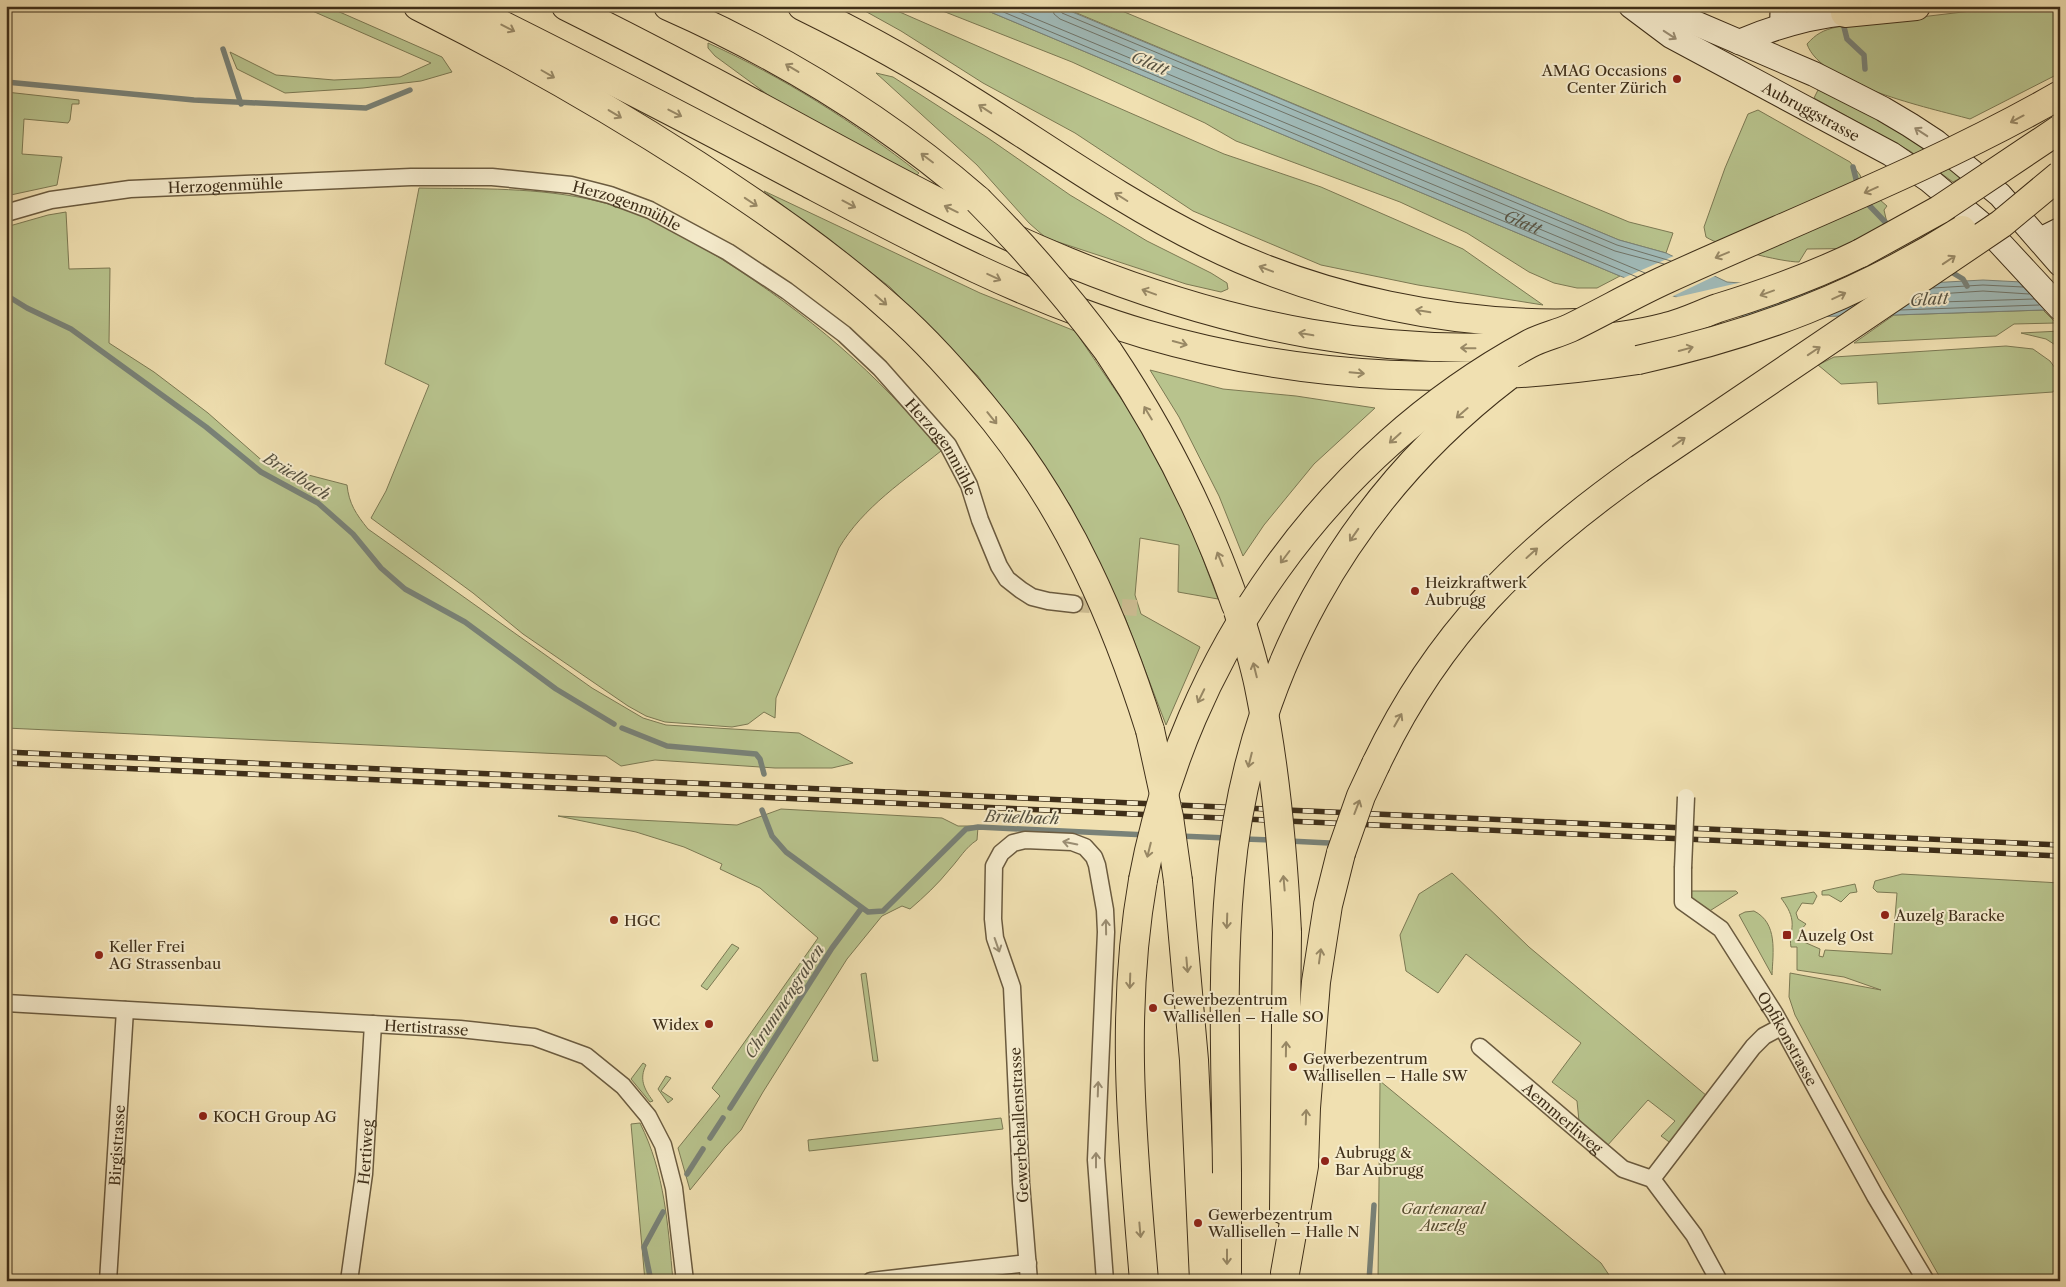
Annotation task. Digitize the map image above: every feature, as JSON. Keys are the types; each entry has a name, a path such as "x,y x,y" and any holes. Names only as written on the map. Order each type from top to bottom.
{"highway":[{"path":"418,6 508,52 573,89 728,186 777,219 862,283 934,350 996,423 1030,470 1074,542 1099,592 1118,637 1150,730 1169,817 1185,950 1197,1123 1204,1281"},
{"path":"464,6 960,261 1052,302 1143,334 1190,346 1258,360 1336,372 1434,377 1532,374 1638,360 1727,338 1774,323 1841,296 1917,257 2060,170"},
{"path":"566,6 670,59 932,199 1064,260 1165,298 1245,321 1300,333 1383,344 1504,348 1616,329 1716,309 1801,280 1875,246 1959,197 2060,129"},
{"path":"668,6 740,40 825,87 907,142 978,200 1074,304 1108,351 1145,408 1180,471 1203,519 1236,605 1260,690 1271,754 1286,909 1288,960 1283,1168 1285,1277"},
{"path":"802,6 932,76 1129,202 1206,244 1253,264 1334,291 1402,307 1443,314 1616,329"},
{"path":"1845,13 1916,6"},
{"path":"1144,1281 1130,1094 1129,1027 1132,959 1138,905 1154,828 1172,770 1199,701 1232,637 1263,587 1302,535 1346,485 1400,434 1454,392 1532,343 1568,329 1671,277 1921,167 2060,95"},
{"path":"1285,1277 1304,1166 1313,1011 1325,921 1335,875 1350,825 1376,764 1396,724 1422,681 1454,636 1480,605 1509,574 1563,526 1639,469 2001,224 2060,175"},
{"path":"1227,1281 1226,983 1230,879 1243,789 1267,703 1285,657 1316,595 1369,514 1410,465 1452,422 1484,394 1540,353 1568,329"}],"street":[{"name":"Aubruggstrasse","path":"1631,6 1671,36 1891,154 1929,180 1985,227 2052,299"},
{"name":"Aubruggstrasse","path":"1636,6 1681,17 1784,62 1866,100 1936,142 2000,195 2050,251 2052,299"},
{"path":"1739,42 1779,16 1845,13"},
{"path":"1779,16 1784,62 1802,106"},
{"name":"Herzogenmühle","path":"6,213 51,200 130,189 402,177 492,177 571,185 610,194 650,210 728,252 787,291 844,334 880,368 948,445 969,485 980,520 999,566 1007,579 1032,596 1048,601 1074,604"},
{"name":"Aubruggstrasse","path":"1985,227 2050,251"},
{"name":"Opfikonstrasse","path":"1686,797 1683,902 1721,929 1775,1014 1875,1196 1926,1281"},
{"name":"Gewerbehallenstrasse","path":"1029,1281 1021,1183 1012,987 994,938 992,902 994,866 1001,852 1013,843 1025,840 1072,842 1085,847 1094,857 1097,865 1105,910 1106,932 1097,1138 1097,1182 1105,1281"},
{"name":"Hertistrasse","path":"6,1003 460,1029 534,1037 586,1056 622,1086 648,1116 662,1145 674,1188 685,1281"},
{"name":"Birgistrasse","path":"108,1281 126,1010"},
{"name":"Hertiweg","path":"349,1281 364,1174 373,1024"},
{"path":"1719,1281 1694,1235 1652,1179 1753,1047 1764,1036 1781,1027"},
{"name":"Aemmerliweg","path":"1480,1047 1623,1169 1652,1179"},
{"path":"871,1281 1028,1263"}],"green space":[{"path":"301,6 326,6 442,57 452,72 421,81 363,88 285,93 237,69 230,52 276,75 334,80 400,77 431,63"},
{"path":"856,6 886,6 1224,154 1321,187 1463,249 1543,305 1418,285 1321,265 1193,211 1075,133 983,83 901,31"},
{"path":"930,6 976,6 1620,276 1597,288 1577,288 1554,283 1529,272 1467,233 1400,202 1236,141 1205,123 1072,62"},
{"path":"1060,6 1110,6 1629,222 1673,233 1666,253 1619,240"},
{"path":"2013,6 2060,6 2060,73 1970,119 1879,93 1854,83 1816,59 1807,44 1820,33 1837,27"},
{"path":"708,43 763,70 843,118 919,173 914,178 775,100 715,56 708,48"},
{"path":"876,73 893,77 988,138 1070,195 1147,241 1211,273 1227,283 1228,289 1221,292 1186,284 1046,238 1029,223 977,165"},
{"path":"1819,88 1910,137 1964,176 1953,182 1910,151 1814,98"},
{"path":"6,92 79,100 79,104 72,104 68,123 24,119 22,154 62,157 57,185 6,196"},
{"path":"1758,110 1850,162 1860,175 1865,187 1887,206 1884,210 1893,248 1807,249 1799,262 1779,260 1751,253 1724,245 1706,237 1704,227 1725,168 1748,114"},
{"path":"419,188 531,191 575,196 630,211 662,225 723,260 754,281 840,346 892,396 941,451 872,507 849,533 839,548 776,698 775,718 764,712 748,724 732,727 665,722 646,716 628,706 523,634 473,593 371,518 386,491 429,385 385,364"},
{"path":"764,191 980,293 1075,331 1135,419 1187,517 1218,599 1178,592 1179,545 1140,538 1135,595 1141,614 1200,647 1166,725 1124,615 1070,505 978,376 890,287"},
{"path":"66,212 69,269 110,268 109,343 154,372 208,413 266,464 347,485 349,498 368,529 592,688 643,718 666,725 799,733 853,763 832,768 775,768 655,760 621,766 606,756 6,728 6,227"},
{"path":"2043,310 2056,323 2014,324 1996,336 1854,343 1894,315"},
{"path":"2060,331 2060,348 2046,339 2021,333"},
{"path":"2006,346 2033,349 2050,361 2060,375 2060,382 2053,392 1878,404 1877,382 1841,384 1818,365 1834,357"},
{"path":"1150,370 1223,389 1296,396 1375,408 1314,464 1264,525 1243,556 1219,496 1179,417"},
{"path":"781,809 942,818 958,826 978,827 977,840 936,885 910,909 902,906 882,916 847,959 741,1130 690,1190 678,1148 720,1096 712,1088 818,938 760,888 720,869 722,864 684,847 636,832 558,816 737,825"},
{"path":"1452,873 1529,947 1707,1096 1672,1144 1661,1136 1675,1121 1648,1100 1607,1146 1579,1121 1577,1101 1552,1082 1581,1043 1466,954 1438,993 1406,971 1400,935 1419,894"},
{"path":"1902,874 2060,883 2060,1281 2024,1281 2023,1279 2020,1281 1942,1281 1861,1138 1795,1015 1789,997 1790,973 1881,990 1844,977 1797,970 1797,947 1791,947 1791,918 1781,898 1814,892 1817,896 1813,904 1802,903 1796,913 1798,919 1806,924 1800,931 1804,942 1820,949 1819,956 1823,957 1825,950 1892,954 1897,893 1877,892 1873,888 1875,881"},
{"path":"1855,884 1857,892 1850,893 1841,902 1829,895 1822,895 1822,891"},
{"path":"1688,891 1736,891 1738,893 1708,912 1689,903"},
{"path":"1754,911 1762,916 1771,930 1773,948 1772,975 1739,915"},
{"path":"732,944 739,948 707,990 701,986"},
{"path":"866,973 878,1061 873,1061 861,974"},
{"path":"643,1063 646,1065 643,1075 644,1084 653,1101 650,1102 631,1079"},
{"path":"666,1076 671,1078 661,1091 673,1099 668,1103 658,1089"},
{"name":"Gartenareal Auzelg","path":"1380,1081 1601,1263 1613,1281 1378,1281"},
{"path":"1001,1118 1003,1129 809,1151 808,1140"},
{"path":"640,1123 655,1161 660,1180 667,1220 673,1281 645,1281 631,1124"}],"water":[{"name":"Glatt","path":"976,6 1058,6 1619,240 1666,253 1727,282 1820,289 1983,280 2060,284 2060,313 2043,310 1748,318 1676,297 1620,276"}],"pier":[{"path":"1676,255 1717,275 1671,297 1621,279"},
{"path":"1747,281 1817,286 1735,316 1673,298"}],"waterway":[{"path":"1844,27 1847,39 1864,55 1865,69"},
{"path":"223,49 241,104"},
{"path":"6,82 194,100 366,108 410,90"},
{"path":"1853,167 1858,187"},
{"path":"1865,201 1892,227"},
{"path":"1948,270 1963,279 1967,286"},
{"name":"Brüelbach","path":"6,295 27,308 71,329 206,427 261,472 318,503 353,534 381,568 405,589 465,622 556,689 614,724"},
{"name":"Brüelbach","path":"622,728 667,746 756,754 760,759 764,774"},
{"name":"Brüelbach","path":"762,810 772,836 786,852 868,912 883,911 966,829 978,827 1147,835"},
{"name":"Brüelbach","path":"1179,836 1227,838"},
{"name":"Brüelbach","path":"1244,839 1275,840"},
{"name":"Brüelbach","path":"1289,841 1329,843"},
{"name":"Chrummengraben","path":"730,1108 832,948 861,909"},
{"name":"Chrummengraben","path":"710,1138 723,1118"},
{"name":"Chrummengraben","path":"687,1174 703,1149"},
{"name":"Brüelbach","path":"1369,1281 1374,1205"},
{"name":"Chrummengraben","path":"651,1281 644,1247 663,1212"}],"tunnel":[{"path":"1074,604 1137,608"}],"railway":[{"path":"6,752 2060,845"},
{"path":"6,763 2060,856"}],"place":[{"name":"AMAG Occasions Center Zürich","path":"1677,79"},
{"name":"Heizkraftwerk Aubrugg","path":"1415,591"},
{"name":"Auzelg Baracke","path":"1885,915"},
{"name":"HGC","path":"614,920"},
{"name":"Auzelg Ost","path":"1787,935"},
{"name":"Keller Frei AG Strassenbau","path":"99,955"},
{"name":"Gewerbezentrum Wallisellen – Halle SO","path":"1153,1008"},
{"name":"Widex","path":"709,1024"},
{"name":"Gewerbezentrum Wallisellen – Halle SW","path":"1293,1067"},
{"name":"KOCH Group AG","path":"203,1116"},
{"name":"Aubrugg & Bar Aubrugg","path":"1325,1161"},
{"name":"Gewerbezentrum Wallisellen – Halle N","path":"1198,1223"}]}
